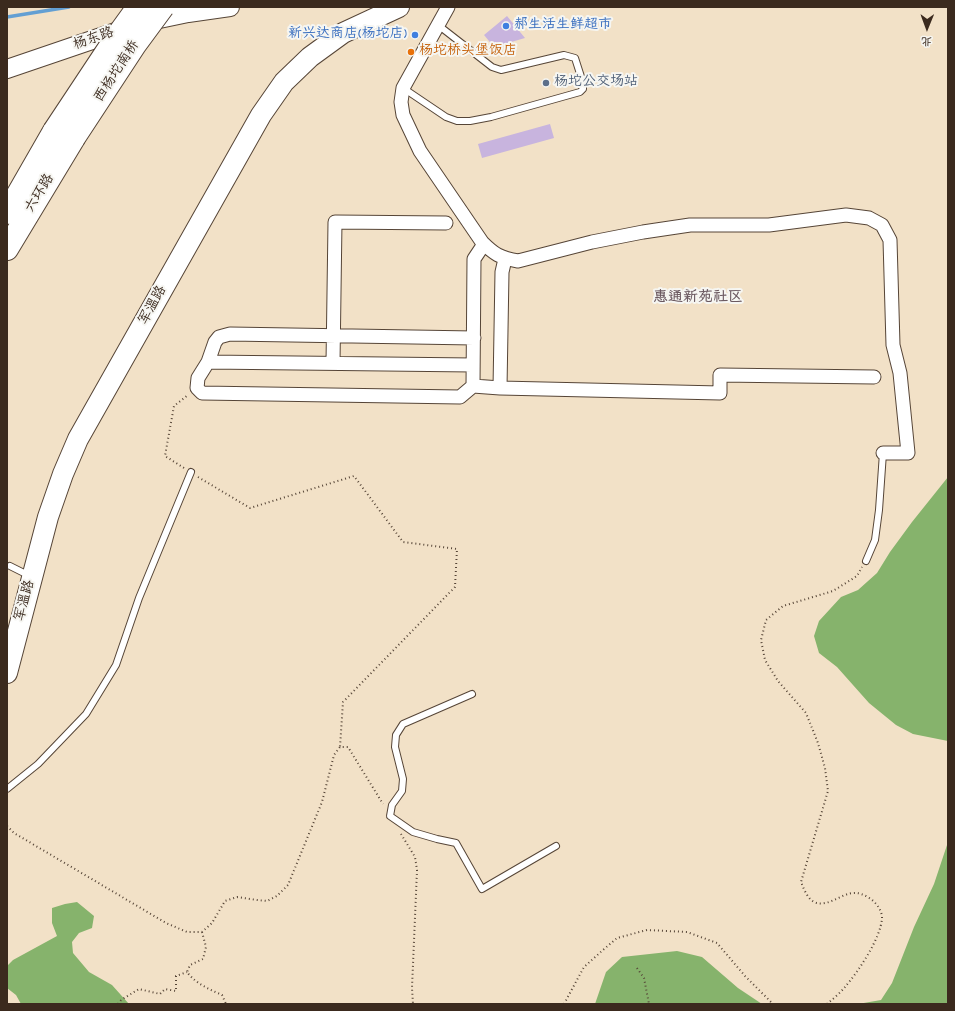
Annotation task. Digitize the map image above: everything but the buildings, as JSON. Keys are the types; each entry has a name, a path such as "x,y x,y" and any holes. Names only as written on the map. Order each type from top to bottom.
{"highway":[{"name":"西杨坨南桥","path":"64,135 117,36 138,7"},
{"name":"西杨坨南桥","path":"64,135 163,7"},
{"name":"六环路","path":"7,213 64,135"},
{"name":"六环路","path":"7,249 64,135"}],"main road":[{"name":"军温路","path":"7,673 48,517 63,474 78,439 261,115 284,82 310,57 342,33 399,7"}],"street":[{"name":"杨东路","path":"7,69 145,22 188,13 230,7"},
{"path":"448,7 403,88 401,102 403,115 420,151 484,244 492,252 506,259 518,261 599,240 690,225 769,225 846,215 869,218 882,225 890,240 893,344 900,373 908,453 883,453"},
{"path":"333,363 335,222 446,223"},
{"path":"473,386 474,259 484,244"},
{"path":"500,388 502,272 506,259"},
{"path":"474,338 230,334 219,337 215,342 208,362 198,378 197,388 202,393 460,397 473,386 500,388 720,392 720,375 874,377"},
{"path":"208,362 474,365"}],"lane":[{"path":"403,88 446,117 457,122 490,117 580,92 583,89 583,83 575,58 570,55 564,54 501,70 492,67 438,25"},
{"path":"866,561 875,540 879,510 883,453"},
{"path":"7,789 38,764 86,714 116,665 139,598 191,472"},
{"path":"10,566 33,578"},
{"path":"472,694 403,724 396,735 395,747 402,779 402,791 392,804 390,816 414,832 456,843 482,889 556,846"}],"path":[{"path":"7,826 14,834 166,923 187,932 202,932 212,923 225,901 237,897 267,901 277,896 288,885 322,802 334,755 340,747 343,702 455,587 457,549 403,542 354,476 250,508 165,456 174,406 197,388"},
{"path":"827,1004 845,988 864,961 879,932 882,917 877,904 861,894 848,894 826,903 814,902 806,894 801,882 828,791 825,768 818,743 806,713 778,681 765,660 762,640 766,620 783,606 833,592 857,576 866,561"},
{"path":"340,747 348,747 415,857 416,870 412,988 414,1004"},
{"path":"564,1004 584,967 603,950 617,938 647,930 687,932 716,943 745,976 773,1004"},
{"path":"118,1004 121,1000 139,989 160,994 165,989 176,991 176,976 187,972 190,965 203,959 206,947 202,932"},
{"path":"637,968 644,978 648,1004"},
{"path":"187,972 192,979 208,989 222,994 226,1004"}],"green space":[{"path":"948,477 948,741 913,734 896,725 869,703 837,667 819,653 814,636 819,621 841,597 858,590 877,573 912,522"},
{"path":"948,842 948,1004 858,1004 881,1000 892,983 914,927 934,884"},
{"path":"77,902 94,916 92,928 79,933 72,942 73,953 89,972 112,985 129,1004 21,1004 16,995 7,988 7,966 13,960 57,936 52,923 52,908"},
{"path":"677,951 702,957 738,988 762,1004 595,1004 606,972 622,957"}],"waterway":[{"path":"7,17 69,7"}],"place":[{"name":"郝生活生鲜超市","path":"506,26"},
{"name":"新兴达商店(杨坨店)","path":"415,35"},
{"name":"杨坨桥头堡饭店","path":"411,52"},
{"name":"杨坨公交场站","path":"546,83"}],"district":[{"name":"惠通新苑社区","path":"698,299"}]}
